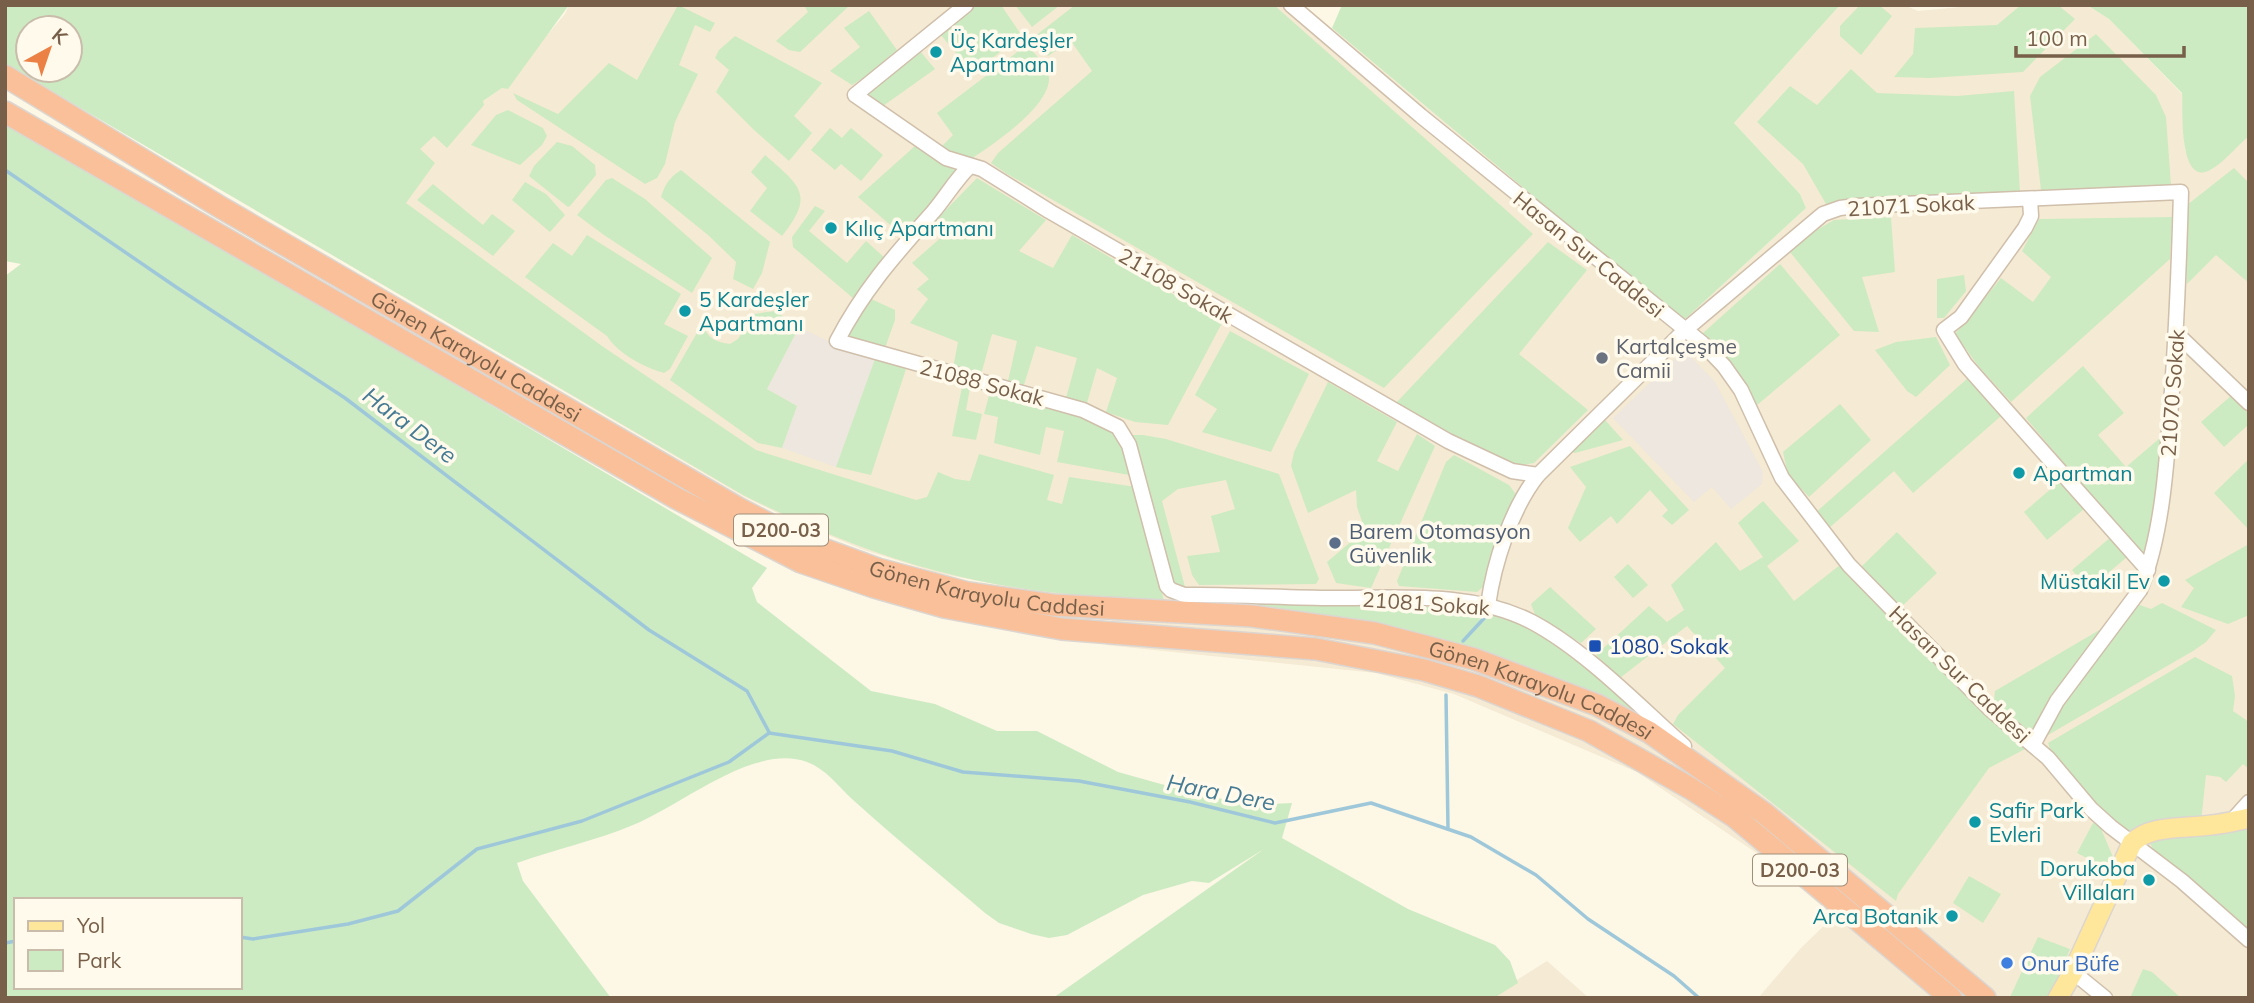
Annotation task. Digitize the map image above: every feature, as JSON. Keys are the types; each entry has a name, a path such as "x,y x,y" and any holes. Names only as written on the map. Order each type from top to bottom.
{"highway":[{"name":"Gönen Karayolu Caddesi","path":"5,76 220,208 738,508 804,542 878,569 968,593 1054,605 1252,616 1374,633 1475,659 1597,705 1649,732 1737,792 1985,998"},
{"name":"Gönen Karayolu Caddesi","path":"5,112 676,498 801,562 944,607 1062,629 1316,649 1412,668 1478,686 1590,731 1735,817 1951,998"}],"main road":[{"path":"2058,998 2137,837 2152,831 2240,820"}],"street":[{"name":"21108 Sokak","path":"966,5 855,94 946,158 992,175 1049,211 1430,431 1503,468 1538,475"},
{"name":"Hasan Sur Caddesi","path":"1291,5 1421,116 1702,344 1741,390 1782,478 1849,565 1984,702 2061,772 2091,809 2110,827 2182,881 2249,940"},
{"name":"21088 Sokak","path":"970,166 939,205 891,257 855,306 837,341 1072,406 1112,423 1123,433"},
{"name":"21071 Sokak","path":"1488,605 1496,562 1525,493 1538,475 1684,331 1823,214 1856,206 2181,192"},
{"name":"21070 Sokak","path":"2033,745 2057,701 2140,590 2148,570 2165,477 2176,333 2181,192"},
{"path":"2030,199 2031,216 2025,229 1961,317 1944,330 1965,364 2148,570"},
{"path":"2176,333 2249,403"},
{"name":"21081 Sokak","path":"1123,433 1129,445 1167,586 1171,590 1184,595 1379,597 1462,601 1499,607 1532,622 1569,646 1737,792"},
{"name":"21108 Sokak","path":"1503,468 1525,493"},
{"path":"2240,820 2249,802"},
{"path":"2073,972 2105,998"}],"shaded area":[{"path":"569,5 1304,5 1683,321 1806,208 1800,194 1734,123 1840,5 1904,5 1918,11 1983,5 2087,5 2109,19 2182,94 2185,151 2211,170 2249,136 2249,998 1758,998 1801,948 1834,916 1764,858 1637,772 1454,694 1376,673 1106,645 1116,600 1039,593 938,573 864,550 794,521 743,496 359,271 409,206 380,183 461,86 483,101 502,88 565,14"},
{"path":"799,327 875,359 836,467 782,448 797,406 767,389"},
{"path":"1691,357 1715,382 1763,472 1762,484 1731,509 1712,487 1694,502 1613,418 1676,358"},
{"path":"1547,961 1589,998 1488,998"}],"green space":[{"path":"5,5 569,5 508,89 502,88 483,101 484,105 447,148 434,136 420,149 435,163 406,203 602,346 756,450 916,500 927,497 938,472 955,479 970,481 979,454 1054,475 1047,500 1062,504 1069,477 1136,487 1164,601 1049,592 965,578 887,556 790,517 743,495 39,84 84,84 84,14 14,14 14,69 5,64"},
{"path":"678,5 715,23 710,32 695,25 679,65 698,74 675,122 665,164 657,178 645,184 517,100 513,93 558,114 609,63 637,80"},
{"path":"804,5 850,5 800,52 789,50 776,41 808,12"},
{"path":"976,5 1001,5 1020,33 1017,39 973,73 940,34"},
{"path":"1015,5 1060,5 1032,27"},
{"path":"1075,5 1274,5 1533,234 1384,388 991,163 998,153 1092,71 1071,41 1048,56 1034,37"},
{"path":"1342,5 1840,5 1734,123 1800,194 1806,208 1683,321 1332,28"},
{"path":"1860,5 1879,5 1892,16 1861,55 1840,36 1840,26"},
{"path":"2021,5 2058,5 2075,19 2023,72 1930,78 1894,77 1913,54 1915,28 1997,25"},
{"path":"2087,5 2249,5 2249,136 2212,169 2201,172 2193,168 2185,145 2182,93 2109,19"},
{"path":"869,11 897,50 852,85 830,71 860,47 844,28"},
{"path":"2096,34 2156,95 2166,117 2171,185 2041,190 2030,96 2040,77"},
{"path":"735,36 822,83 794,116 812,133 789,161 716,92 729,70 715,58 719,50"},
{"path":"1024,47 1030,48 1049,76 1046,91 1039,103 1016,126 968,161 941,147 953,135 937,113"},
{"path":"920,51 935,69 883,106 862,92"},
{"path":"1851,69 1877,93 1957,96 2014,91 2020,192 1842,200 1826,204 1803,164 1757,122 1790,86 1817,105"},
{"path":"508,110 543,128 547,136 542,145 520,165 471,145 496,115"},
{"path":"5,119 767,568 752,588 757,602 871,691 935,704 997,731 1037,731 1118,772 1186,791 1250,805 1292,803 1282,838 1408,909 1495,945 1510,961 1518,983 1494,998 1053,998 1264,849 1209,883 1192,881 1143,895 1067,935 1049,938 999,923 885,828 826,773 807,762 787,758 742,768 633,825 517,863 523,881 611,998 5,998 5,276 21,264 5,261"},
{"path":"830,128 842,138 851,128 883,155 861,181 841,164 835,170 811,150"},
{"path":"557,142 572,146 595,165 596,175 568,207 529,176 534,166"},
{"path":"915,146 956,171 936,200 903,236 858,197"},
{"path":"765,155 787,174 799,191 801,200 792,222 782,236 750,211 767,188 751,172"},
{"path":"2234,168 2249,183 2249,283 2216,255 2187,284 2187,205"},
{"path":"681,170 770,242 762,273 753,289 733,279 736,262 661,197 668,181"},
{"path":"612,178 645,199 712,258 692,293 577,215 606,180"},
{"path":"977,178 1046,220 1019,251 1053,268 1072,235 1222,323 1168,425 1135,422 1106,412 1117,378 1097,368 1087,403 1066,398 1077,358 1036,346 1024,385 1008,381 1017,341 992,334 981,375 953,368 958,342 910,323 928,299 917,289 929,279 912,263 945,234 934,222"},
{"path":"525,182 546,194 565,215 550,232 512,200"},
{"path":"433,184 483,225 492,214 515,231 493,256 417,200"},
{"path":"815,206 825,211 809,231 847,263 866,241 886,259 854,299 793,247 792,237"},
{"path":"1891,217 1895,272 1862,277 1879,332 1854,331 1790,252 1815,231 1834,220"},
{"path":"2172,217 2170,259 2011,402 1979,367 1955,334 2001,278 2033,302 2051,277 2022,251 2039,219"},
{"path":"587,235 681,294 664,324 688,336 670,369 664,373 625,354 607,336 525,277 553,243 572,256"},
{"path":"1548,242 1587,270 1519,354 1588,410 1534,463 1517,466 1498,459 1396,403"},
{"path":"1780,264 1840,335 1756,406 1722,353 1703,333"},
{"path":"1964,275 1966,291 1944,318 1937,318 1937,279"},
{"path":"867,297 895,310 895,320 885,348 851,338 846,332"},
{"path":"775,311 799,327 767,389 797,406 782,448 758,443 670,380 702,324 713,338 730,344 738,339 754,314"},
{"path":"1230,331 1309,374 1271,452 1202,432 1217,409 1195,395"},
{"path":"1936,337 1950,365 1916,397 1907,391 1875,350 1896,342"},
{"path":"875,359 906,369 871,475 836,467"},
{"path":"2083,366 2124,413 2098,435 2126,467 2160,438 2161,469 2145,554 2138,551 2026,418"},
{"path":"1968,378 2001,416 1913,493 1894,471 1828,529 1814,514"},
{"path":"1328,382 1397,422 1377,461 1398,471 1417,434 1435,446 1371,588 1336,583 1327,562 1365,530 1357,507 1356,490 1308,513 1291,466 1294,452"},
{"path":"962,387 970,388 966,410 982,414 976,440 952,436"},
{"path":"990,392 1095,419 1120,440 1132,470 1129,475 1057,462 1064,431 1046,427 1040,455 994,443 998,417 984,414"},
{"path":"2232,395 2249,413 2249,424 2224,447 2201,422"},
{"path":"1840,404 1871,440 1809,497 1788,475 1783,452"},
{"path":"1605,420 1623,440 1575,453 1570,451"},
{"path":"1133,435 1166,439 1279,474 1319,579 1316,584 1199,585 1192,575 1187,556 1220,552 1211,516 1235,509 1226,480 1178,489 1162,501 1185,587 1174,583 1169,578 1155,512 1131,441"},
{"path":"1630,446 1689,510 1672,525 1662,516 1668,510 1650,490 1617,524 1611,516 1580,542 1568,528 1586,487 1570,467"},
{"path":"1454,455 1509,485 1518,497 1486,584 1477,592 1399,586 1397,581 1446,462"},
{"path":"2249,459 2249,530 2214,493"},
{"path":"2060,481 2084,509 2047,540 2024,512"},
{"path":"1763,501 1799,541 1767,566 1794,601 1840,565 2005,733 2025,749 1989,768 1898,894 1896,901 1673,724 1678,715 1725,668 1687,626 1620,678 1596,655 1649,606 1667,622 1684,610 1671,585 1716,542 1740,571 1763,557 1738,523"},
{"path":"1897,532 1937,573 1899,609 1860,568"},
{"path":"2111,537 2127,557 2088,590 2072,570"},
{"path":"2249,544 2249,615 2228,624 2181,607 2194,588 2185,580"},
{"path":"1628,564 1648,585 1633,598 1614,577"},
{"path":"1550,587 1596,629 1581,643 1536,617 1531,604"},
{"path":"1235,600 1484,609 1527,625 1582,663 1653,727 1555,678 1484,652 1235,606"},
{"path":"2134,603 2151,609 2162,603 2216,630 2206,642 2193,651 2048,735 2060,706"},
{"path":"2108,625 2031,736 1994,701 1995,691"},
{"path":"2195,657 2232,676 2235,696 2233,711 2249,722 2249,769 2243,764 2226,782 2220,777 2206,775 2201,822 2124,831 2105,817 2051,752 2048,743"},
{"path":"2093,823 2099,824 2113,857 2108,869 2077,853"},
{"path":"2249,824 2249,932 2153,849 2150,843 2154,839"},
{"path":"1969,876 2001,894 1983,923 1953,903"},
{"path":"2038,937 2070,949 2050,998 2012,998 2010,997"},
{"path":"2143,969 2152,972 2181,998 2130,998"}],"waterway":[{"name":"Hara Dere","path":"5,170 345,398 649,630 747,691 769,732"},
{"path":"1463,641 1488,614"},
{"path":"1446,695 1448,829"},
{"name":"Hara Dere","path":"242,937 253,939 348,924 398,911 477,849 582,821 729,762 769,733 892,751 963,772 1079,781 1190,802 1275,823 1371,803 1471,837 1536,875 1588,919 1674,976 1699,998"},
{"name":"Hara Dere","path":"5,943 14,941"}],"place":[{"name":"Üç Kardeşler Apartmanı","path":"936,52"},
{"name":"Kılıç Apartmanı","path":"831,228"},
{"name":"5 Kardeşler Apartmanı","path":"685,311"},
{"name":"Kartalçeşme Camii","path":"1602,358"},
{"name":"Apartman","path":"2019,473"},
{"name":"Barem Otomasyon Güvenlik","path":"1335,543"},
{"name":"Müstakil Ev","path":"2164,581"},
{"name":"1080. Sokak","path":"1595,646"},
{"name":"Safir Park Evleri","path":"1975,822"},
{"name":"Dorukoba Villaları","path":"2149,880"},
{"name":"Arca Botanik","path":"1952,916"},
{"name":"Onur Büfe","path":"2007,963"}]}
